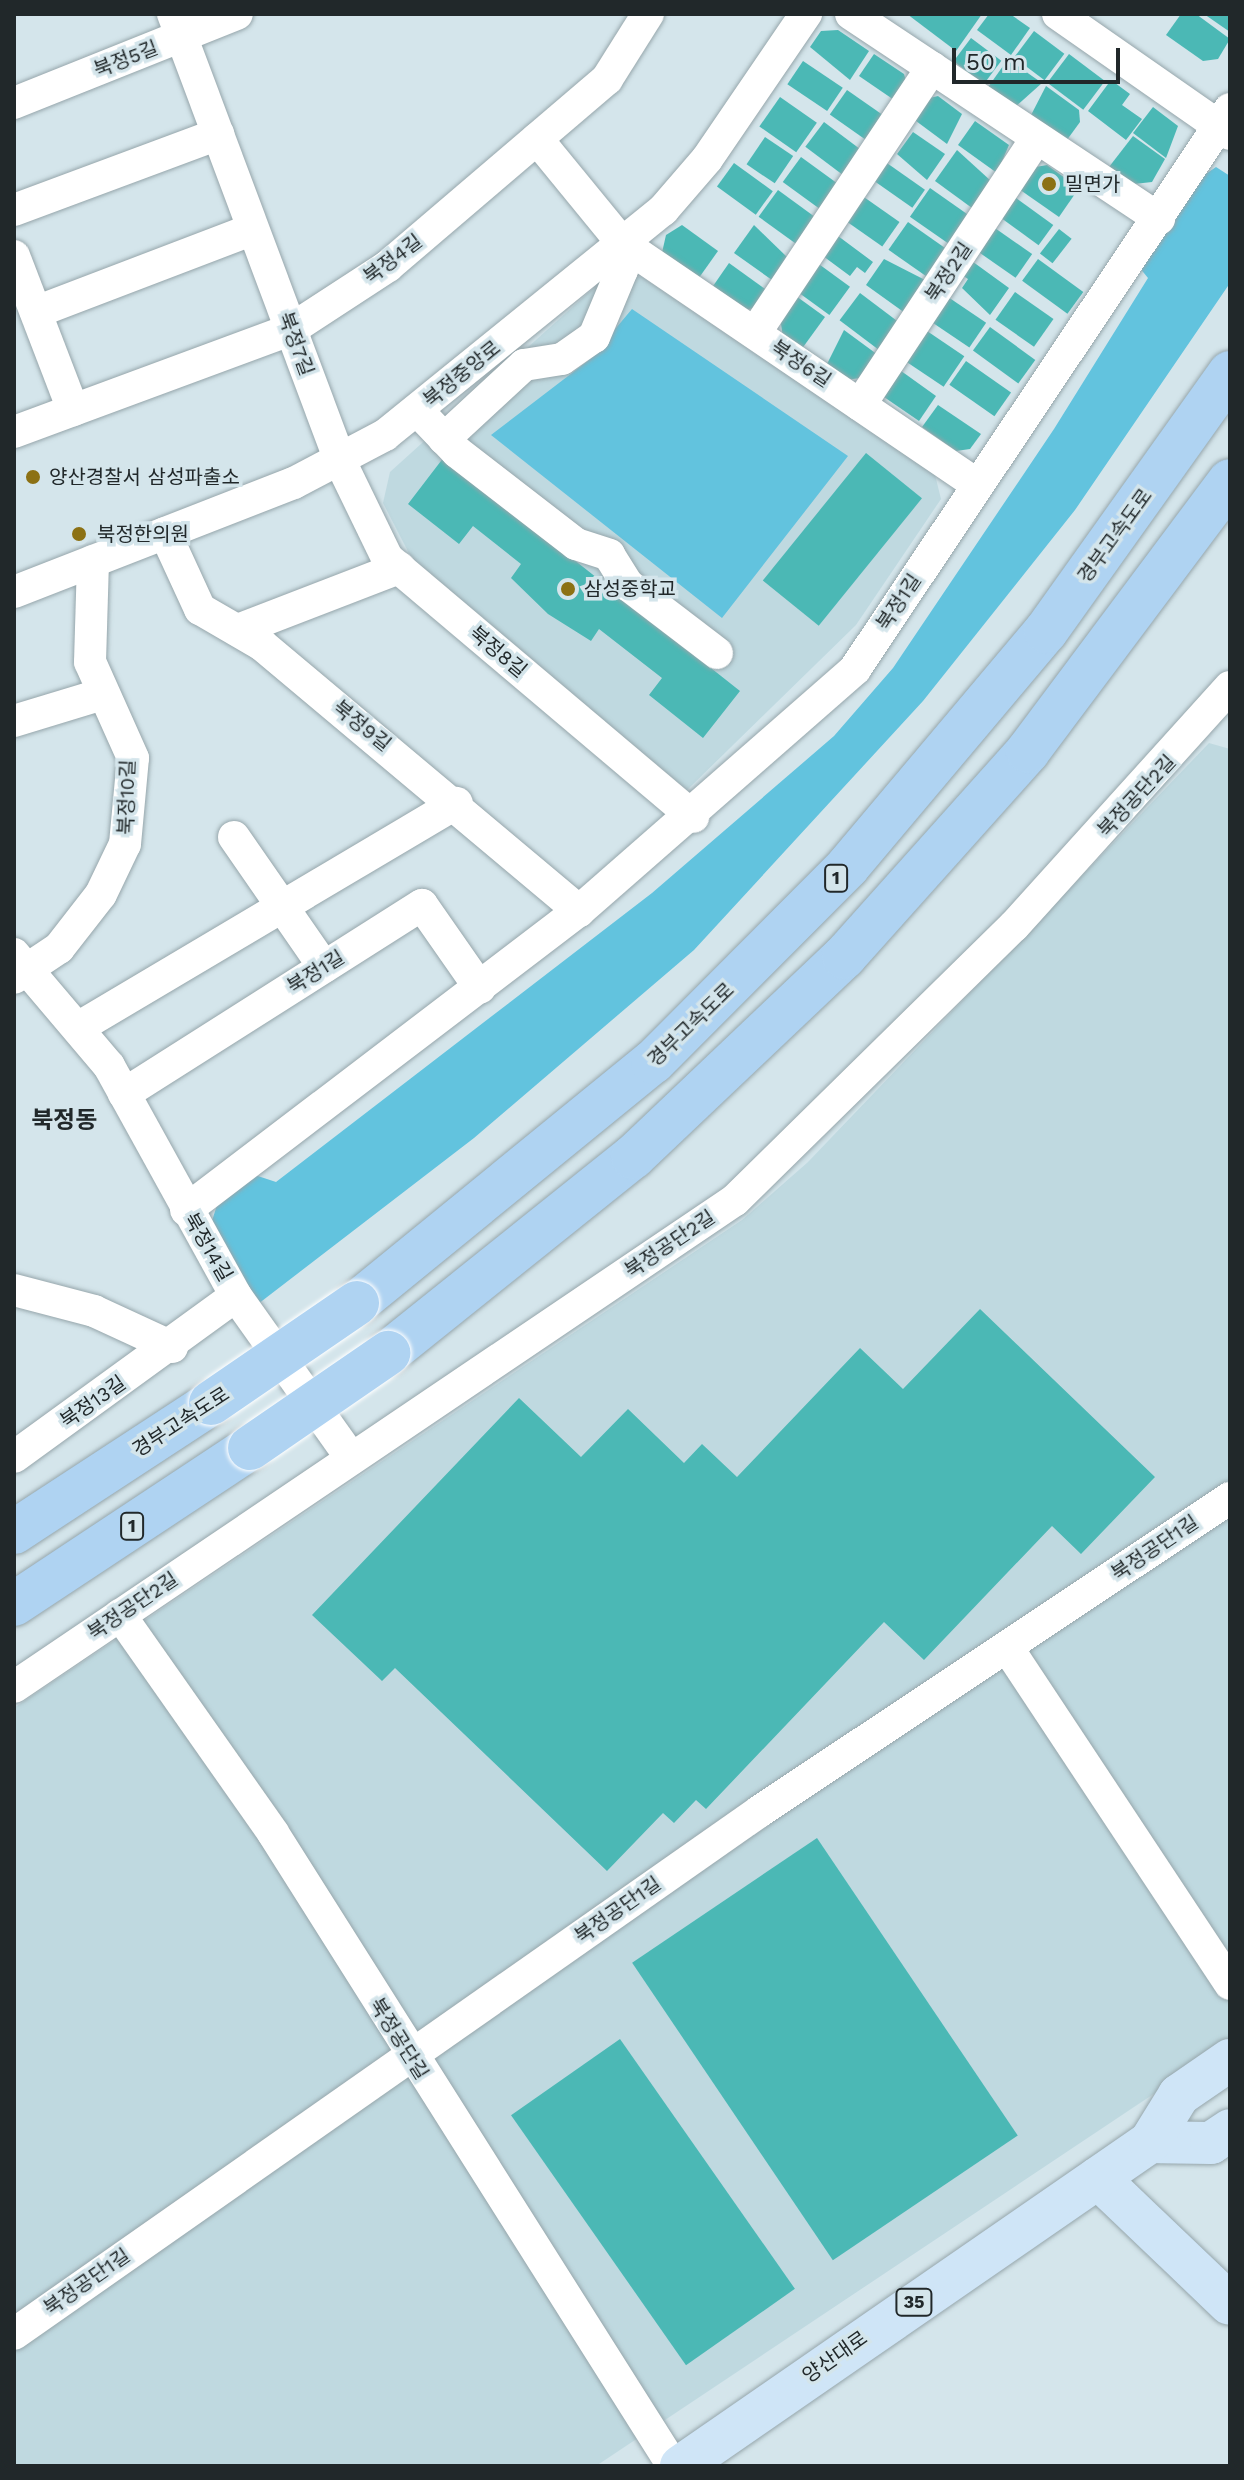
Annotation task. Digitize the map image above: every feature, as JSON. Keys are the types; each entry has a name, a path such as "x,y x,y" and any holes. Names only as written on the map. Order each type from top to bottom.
{"highway":[{"name":"경부고속도로","path":"14,1532 357,1303 653,1062 848,866 1046,631 1230,373"},
{"name":"1","path":"14,1604 388,1353 633,1157 844,957 1037,740 1230,481"}],"main road":[{"name":"양산대로","path":"681,2466 1150,2142 1179,2095 1230,2060"},
{"path":"1150,2142 1211,2143 1230,2130"},
{"path":"1098,2178 1230,2304"}],"street":[{"name":"북정5길","path":"14,103 178,26 237,14"},
{"name":"북정4길","path":"14,432 290,330 388,266 607,79 648,14"},
{"name":"북정중앙로","path":"14,592 165,533 339,459 417,410 623,244 688,183 806,14"},
{"path":"851,14 1159,219"},
{"path":"1058,14 1226,123"},
{"name":"북정7길","path":"178,26 339,459"},
{"path":"755,333 932,68"},
{"name":"북정1길","path":"186,1210 579,911 693,817 855,669 1226,123"},
{"path":"14,210 218,134"},
{"name":"북정2길","path":"860,405 1037,138"},
{"name":"북정6길","path":"537,139 623,244 978,485"},
{"path":"36,312 253,229"},
{"path":"444,439 524,365 562,359 594,337 622,270 623,244"},
{"path":"14,256 73,410"},
{"path":"417,410 444,439 576,544 609,555 628,585 717,653"},
{"name":"북정8길","path":"339,459 387,558 693,817"},
{"name":"북정9길","path":"165,533 200,609 238,630 457,803 579,911"},
{"name":"북정10길","path":"20,967 59,948 101,894 125,844 133,758 90,662 93,561"},
{"path":"238,630 399,568"},
{"name":"북정공단2길","path":"14,1687 760,1179 1024,915 1230,687"},
{"path":"14,721 103,694"},
{"path":"81,1026 457,803"},
{"path":"234,837 324,967"},
{"name":"북정1길","path":"124,1094 422,905 480,988"},
{"name":"북정14길","path":"20,967 81,1026 124,1094 236,1296 351,1458"},
{"path":"14,1290 94,1311 172,1347"},
{"name":"북정13길","path":"14,1457 172,1347 236,1296"},
{"name":"북정공단1길","path":"14,2334 409,2056 1230,1498"},
{"name":"북정공단길","path":"120,1615 273,1833 409,2056 673,2466"},
{"path":"1007,1647 1230,1984"}],"shaded area":[{"path":"1216,167 1230,176 1230,283 1075,510 923,701 694,950 474,1138 258,1304 209,1230 218,1202 252,1174 276,1182 652,893 834,736 893,668 1054,429 1148,278 1139,267 1197,180"},
{"path":"608,275 642,277 935,475 941,499 856,625 687,790 415,565 383,503 390,472"},
{"path":"632,309 848,456 722,618 491,435 589,360"},
{"path":"1209,743 1230,749 1230,2043 596,2466 14,2466 14,1708 742,1220 808,1162"}],"building":[{"path":"907,14 982,14 956,51"},
{"path":"989,14 1010,14 1030,28 1011,55 977,30"},
{"path":"1181,14 1196,14 1230,39 1218,59 1203,61 1166,35"},
{"path":"1204,14 1230,14 1230,32"},
{"path":"838,30 869,51 850,80 810,47 821,31"},
{"path":"1034,31 1064,54 1044,80 1014,57"},
{"path":"971,38 1001,61 984,84 954,61"},
{"path":"874,54 904,74 908,88 897,102 859,76"},
{"path":"1069,54 1105,81 1083,110 1047,83"},
{"path":"1008,59 1042,83 1013,109 986,90"},
{"path":"803,61 843,88 827,111 787,84"},
{"path":"1111,80 1130,94 1122,105 1142,119 1126,140 1088,111"},
{"path":"1046,86 1079,110 1080,122 1064,144 1029,119"},
{"path":"847,90 887,118 870,143 830,115"},
{"path":"938,96 962,114 947,144 912,118 925,99"},
{"path":"780,97 817,123 796,152 759,126"},
{"path":"1153,107 1178,126 1166,158 1133,133"},
{"path":"975,121 1009,145 997,173 958,145"},
{"path":"824,122 864,152 845,177 805,147"},
{"path":"913,132 945,154 927,180 897,154"},
{"path":"1133,136 1165,159 1152,182 1134,184 1109,167"},
{"path":"765,137 793,156 775,183 747,164"},
{"path":"957,150 991,181 972,208 935,181"},
{"path":"801,157 842,187 824,212 783,182"},
{"path":"884,161 925,190 912,208 871,179"},
{"path":"734,163 773,191 756,215 717,186"},
{"path":"1047,165 1079,188 1059,217 1016,187 1030,168"},
{"path":"930,188 971,217 951,245 910,217"},
{"path":"778,190 816,218 797,244 759,217"},
{"path":"861,195 900,222 882,247 844,220"},
{"path":"1012,195 1053,225 1039,245 997,215"},
{"path":"908,222 949,251 929,279 888,250"},
{"path":"682,225 718,251 696,282 661,257 666,235"},
{"path":"754,225 788,258 772,280 734,253"},
{"path":"992,226 1032,254 1016,278 975,250"},
{"path":"1059,229 1072,239 1053,263 1040,253"},
{"path":"838,236 873,262 865,273 857,267 850,276 823,256"},
{"path":"884,259 927,281 905,313 866,285"},
{"path":"969,259 1009,288 990,315 962,288 968,279 959,273"},
{"path":"1038,259 1083,292 1067,314 1022,281"},
{"path":"816,262 850,287 829,315 795,290"},
{"path":"729,263 768,291 757,307 742,311 711,289"},
{"path":"1015,292 1054,319 1034,347 995,320"},
{"path":"860,293 899,322 879,350 840,320"},
{"path":"796,296 825,317 801,350 783,337 780,318"},
{"path":"948,297 986,323 969,348 931,322"},
{"path":"990,327 1035,360 1018,383 973,350"},
{"path":"844,330 878,355 861,378 845,380 826,366"},
{"path":"927,331 964,356 944,387 906,362"},
{"path":"966,361 1011,393 994,416 949,385"},
{"path":"897,368 936,396 919,421 884,397"},
{"path":"938,405 981,434 970,449 956,451 922,427"},
{"path":"866,453 922,498 819,626 763,580"},
{"name":"삼성중학교","path":"444,457 740,691 703,738 649,695 662,678 599,629 591,641 548,614 511,578 521,564 473,526 459,544 408,504"},
{"path":"980,1309 1155,1477 1081,1554 1052,1526 924,1660 884,1622 706,1809 696,1800 674,1823 663,1813 607,1871 395,1668 382,1681 312,1615 519,1398 581,1457 628,1409 684,1463 702,1444 737,1477 860,1348 903,1389"},
{"path":"817,1838 1018,2136 833,2260 632,1963"},
{"path":"620,2039 795,2289 686,2365 511,2115"}],"place":[{"name":"밀면가","path":"1049,184"},
{"name":"양산경찰서 삼성파출소","path":"33,477"},
{"name":"북정한의원","path":"79,534"},
{"name":"삼성중학교","path":"568,589"}],"district":[{"name":"북정동","path":"64,1121"}]}
